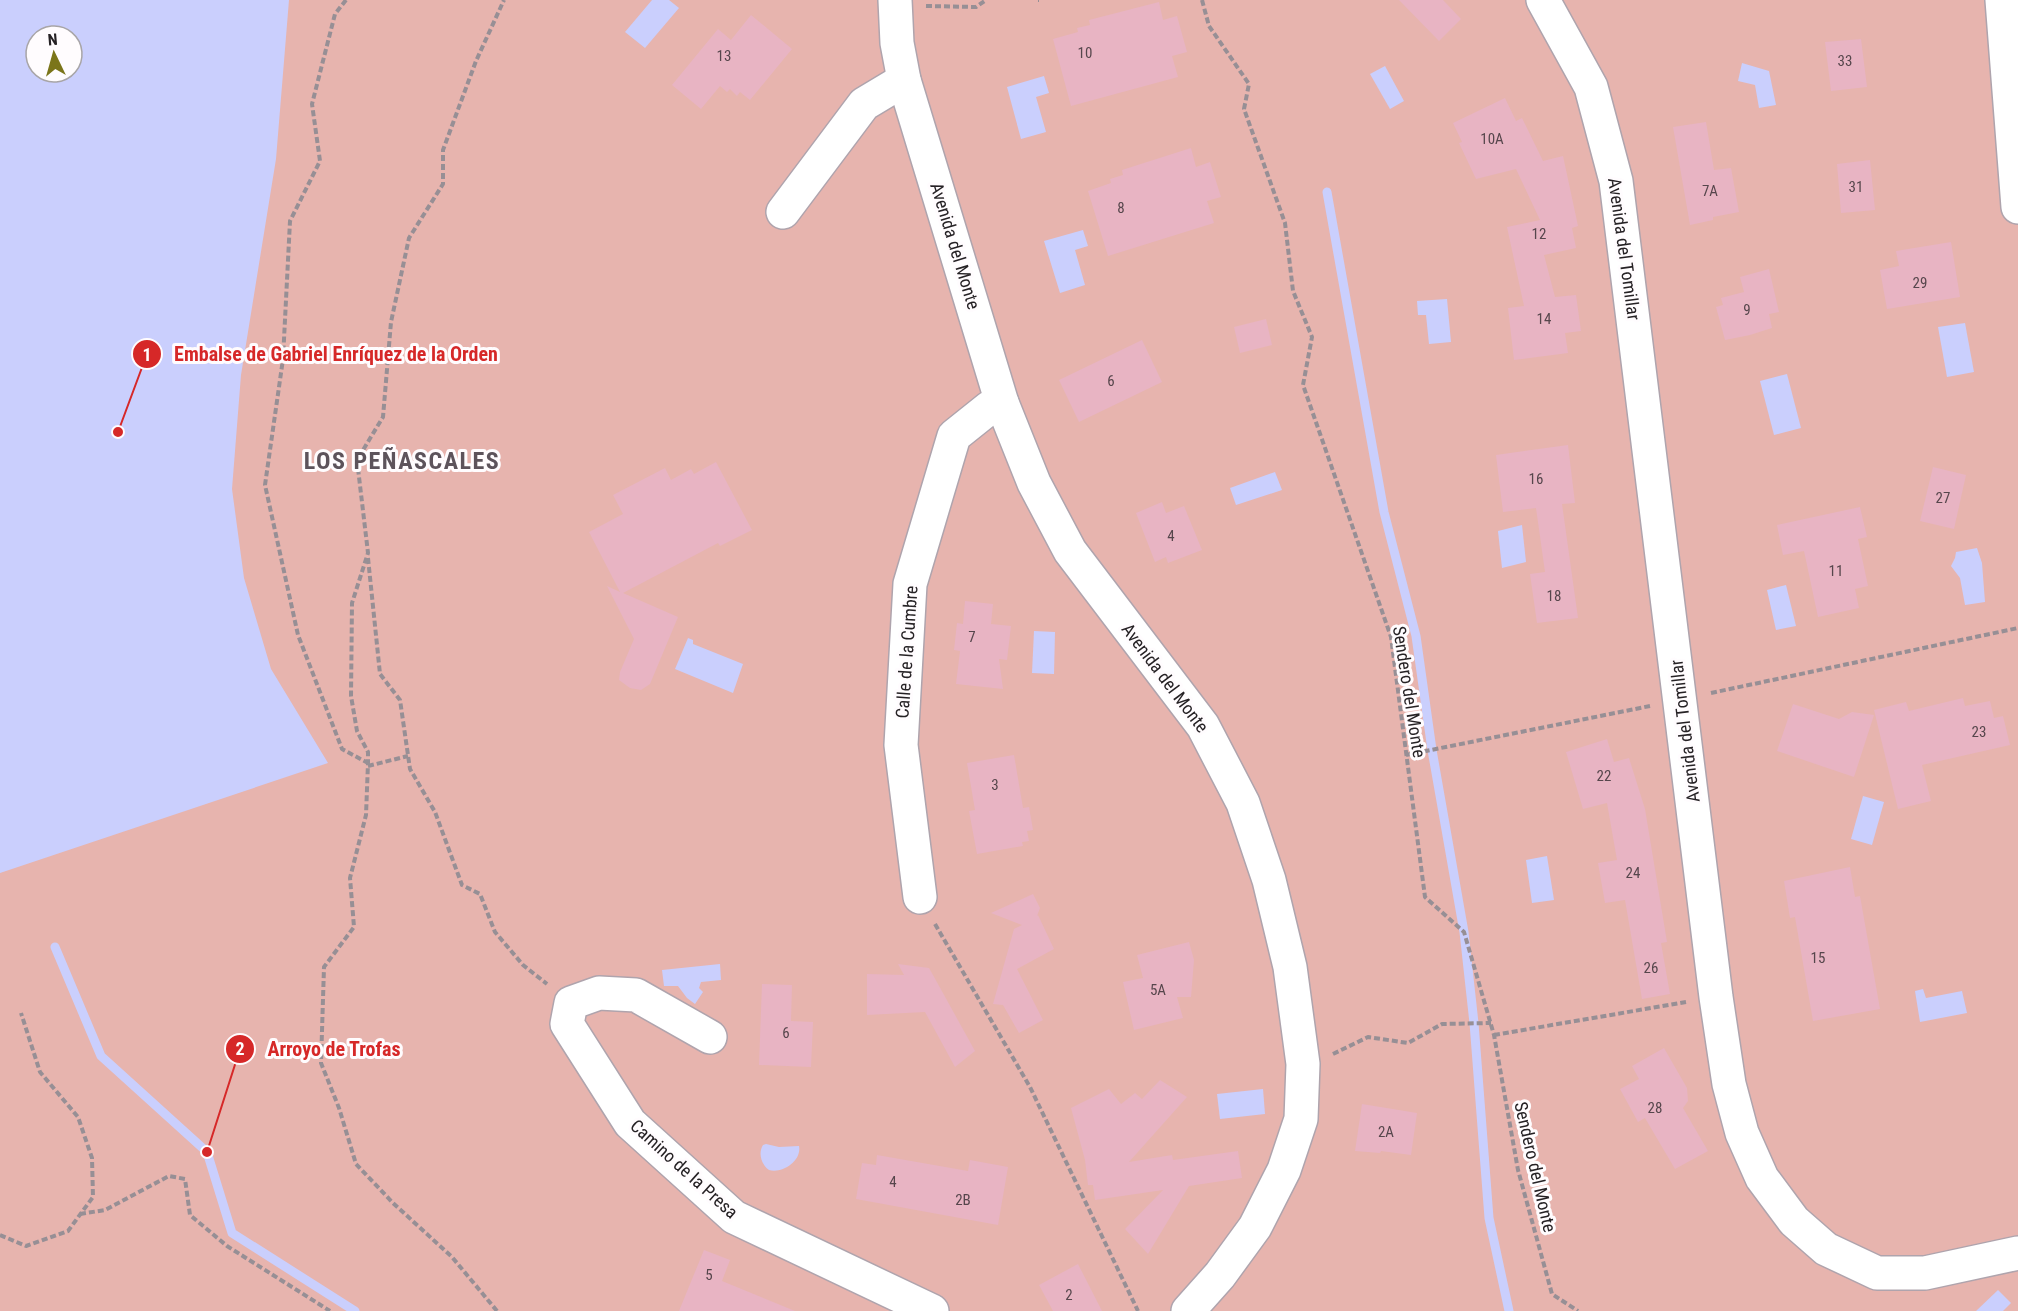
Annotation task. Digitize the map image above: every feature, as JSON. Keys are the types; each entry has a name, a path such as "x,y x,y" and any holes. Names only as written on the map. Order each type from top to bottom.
{"street":[{"name":"Avenida del Tomillar","path":"1543,0 1591,87 1616,181 1716,997 1729,1084 1742,1133 1762,1178 1794,1221 1826,1249 1877,1273 1925,1273 2018,1253"},
{"path":"2002,0 2018,207"},
{"name":"Avenida del Monte","path":"909,3 897,43 904,80 1002,403 1034,483 1070,551 1203,726 1244,803 1269,880 1290,967 1303,1064 1301,1119 1284,1170 1255,1227 1220,1275 1188,1311"},
{"path":"783,212 864,104 904,80"},
{"name":"Calle de la Cumbre","path":"920,897 900,745 910,584 954,436 989,408 1002,403"},
{"path":"571,1003 599,993 636,995 710,1037"},
{"name":"Camino de la Presa","path":"571,1003 567,1024 630,1123 734,1217 932,1311"}],"path":[{"path":"346,0 335,14 312,104 320,161 290,221 283,359 265,485 298,635 342,749 368,765 408,756"},
{"path":"504,0 476,61 443,150 442,184 409,238 391,322 383,417 357,460 380,674 400,699 410,769 435,812 462,885 480,894 495,932 523,965 571,1003"},
{"path":"909,3 976,7 986,0"},
{"name":"Sendero del Monte","path":"1202,0 1209,26 1249,84 1244,109 1285,223 1293,291 1312,337 1304,385 1391,637 1425,897 1464,932 1494,1035 1518,1170 1552,1294 1578,1311"},
{"path":"368,553 352,603 351,696 357,731 368,752 366,815 350,878 354,927 324,968 321,1063 339,1108 356,1164 393,1203 452,1257 497,1311"},
{"path":"1406,755 1681,700 2018,628"},
{"path":"920,897 1030,1087 1137,1311"},
{"path":"1494,1035 1716,997"},
{"path":"0,1235 27,1246 68,1231 93,1197 92,1158 78,1117 40,1072 21,1013"},
{"path":"1331,1056 1368,1037 1408,1043 1442,1024 1491,1023"},
{"path":"80,1214 105,1210 169,1176 185,1179 190,1215 226,1246 330,1311"}],"shaded area":[{"path":"0,0 2018,0 2018,1311 0,1311"}],"water":[{"path":"0,0 289,0 276,159 241,375 232,489 244,578 271,669 328,763 0,873"},
{"path":"652,0 669,0 679,8 645,48 625,32"},
{"path":"1742,63 1769,71 1776,105 1759,108 1755,85 1738,81"},
{"path":"1385,66 1404,101 1390,109 1370,74"},
{"path":"1044,76 1049,93 1036,97 1046,132 1021,139 1007,87"},
{"path":"1083,230 1088,246 1075,250 1085,285 1060,293 1044,241"},
{"path":"1447,299 1451,342 1429,344 1426,315 1418,315 1417,301"},
{"path":"1965,323 1974,372 1947,377 1938,327"},
{"path":"1787,374 1801,428 1774,435 1760,381"},
{"path":"1275,472 1282,490 1236,505 1230,488"},
{"path":"1522,525 1526,562 1502,568 1498,531"},
{"path":"1977,548 1982,563 1985,602 1965,605 1960,578 1951,566 1956,552"},
{"path":"1786,585 1796,626 1776,630 1767,590"},
{"path":"1034,631 1055,632 1054,674 1032,673"},
{"path":"688,638 693,640 693,644 743,664 733,693 675,669"},
{"path":"1863,796 1884,802 1872,845 1851,839"},
{"path":"1547,856 1554,900 1532,903 1526,860"},
{"path":"720,964 721,980 701,982 699,988 703,992 695,1004 678,986 664,986 662,970"},
{"path":"1923,989 1926,998 1962,991 1967,1013 1920,1022 1915,991"},
{"path":"1263,1089 1265,1114 1220,1119 1217,1094"},
{"path":"766,1144 779,1147 799,1146 799,1152 794,1161 785,1168 769,1170 761,1158 761,1148"},
{"path":"1998,1290 2011,1303 2003,1311 1976,1311"}],"building":[{"path":"1399,0 1443,0 1461,19 1439,41"},
{"path":"1159,2 1163,20 1177,16 1187,52 1172,56 1178,77 1071,106 1053,39 1078,32 1077,28 1090,25 1089,20"},
{"path":"751,15 792,49 750,100 740,92 737,96 730,89 727,92 720,86 701,109 672,85 718,29 731,40"},
{"path":"1861,39 1867,87 1831,91 1825,42"},
{"path":"1505,98 1516,121 1522,118 1543,161 1563,156 1578,226 1572,228 1576,248 1544,255 1555,297 1576,295 1581,331 1565,333 1568,353 1514,360 1508,308 1524,306 1507,227 1540,220 1516,169 1476,179 1459,143 1462,142 1453,123"},
{"path":"1706,122 1714,170 1731,168 1739,212 1713,217 1713,220 1690,225 1673,127"},
{"path":"1191,148 1196,167 1210,162 1221,197 1207,201 1214,223 1108,256 1088,191 1111,183 1110,179 1123,175 1122,170"},
{"path":"1870,160 1875,210 1841,213 1837,164"},
{"path":"1951,242 1960,297 1887,309 1880,270 1899,266 1896,251"},
{"path":"1769,269 1779,312 1769,314 1772,328 1725,340 1716,307 1723,305 1721,298 1744,292 1740,277"},
{"path":"1266,319 1272,345 1240,353 1234,327"},
{"path":"1142,340 1162,382 1079,422 1059,380"},
{"path":"1568,445 1575,503 1562,504 1578,618 1537,623 1530,574 1545,572 1536,508 1503,512 1496,455"},
{"path":"716,462 752,530 720,546 718,543 623,593 678,617 650,684 641,690 630,688 619,680 620,672 634,639 607,586 620,592 589,532 623,514 613,495 665,468 671,480 691,469 694,474"},
{"path":"1933,467 1966,475 1954,529 1920,521"},
{"path":"1162,502 1166,513 1184,506 1202,550 1168,563 1166,557 1155,562 1136,513"},
{"path":"1860,507 1867,537 1858,539 1868,586 1855,589 1859,608 1818,617 1804,551 1783,555 1777,525"},
{"path":"965,601 993,604 991,624 1011,626 1007,660 999,659 1003,689 956,684 960,651 954,650 957,623 963,624"},
{"path":"1963,698 1965,706 1990,701 1994,718 2003,716 2010,745 1922,765 1931,801 1898,809 1874,710 1906,702 1909,711"},
{"path":"1793,704 1839,719 1852,712 1874,715 1854,777 1777,751"},
{"path":"1607,739 1614,762 1629,758 1645,809 1667,942 1661,943 1670,994 1642,999 1625,900 1605,903 1598,863 1617,860 1607,803 1583,809 1566,752"},
{"path":"1014,755 1023,808 1029,807 1033,830 1027,831 1029,841 1022,842 1023,846 977,854 969,811 975,810 967,763"},
{"path":"1850,867 1855,897 1860,896 1880,1009 1813,1021 1795,917 1790,918 1784,881"},
{"path":"1033,894 1040,908 1037,916 1054,949 1017,969 1043,1020 1019,1033 1003,1005 993,1004 1014,929 1022,925 991,913"},
{"path":"1189,942 1194,960 1191,997 1177,997 1183,1018 1134,1030 1123,982 1143,978 1137,955"},
{"path":"898,964 929,968 933,975 975,1051 955,1067 925,1012 867,1015 867,974 904,975"},
{"path":"762,984 792,985 791,1021 813,1022 811,1067 759,1065"},
{"path":"1664,1048 1687,1088 1688,1101 1683,1108 1708,1151 1675,1169 1645,1118 1638,1122 1620,1089 1639,1079 1632,1066"},
{"path":"1160,1080 1187,1097 1129,1162 1172,1155 1173,1160 1238,1151 1242,1178 1189,1186 1148,1254 1125,1229 1163,1190 1095,1200 1093,1185 1088,1185 1085,1160 1071,1108 1109,1089 1121,1104 1135,1093 1142,1099"},
{"path":"1362,1104 1417,1113 1411,1155 1381,1151 1380,1153 1355,1151"},
{"path":"877,1155 968,1171 970,1160 1008,1167 998,1225 856,1199 862,1163 876,1165"},
{"path":"704,1250 730,1260 722,1281 795,1311 679,1311"},
{"path":"1078,1264 1102,1311 1053,1311 1039,1285"}],"waterway":[{"path":"1327,192 1384,512 1416,636 1432,750 1464,932 1474,1023 1489,1218 1509,1311"},
{"path":"55,947 101,1056 207,1152 232,1233 355,1311"}],"place":[{"name":"Embalse de Gabriel Enríquez de la Orden","path":"118,432"},
{"name":"Arroyo de Trofas","path":"207,1152"}],"district":[{"name":"LOS PEÑASCALES","path":"402,461"}]}
